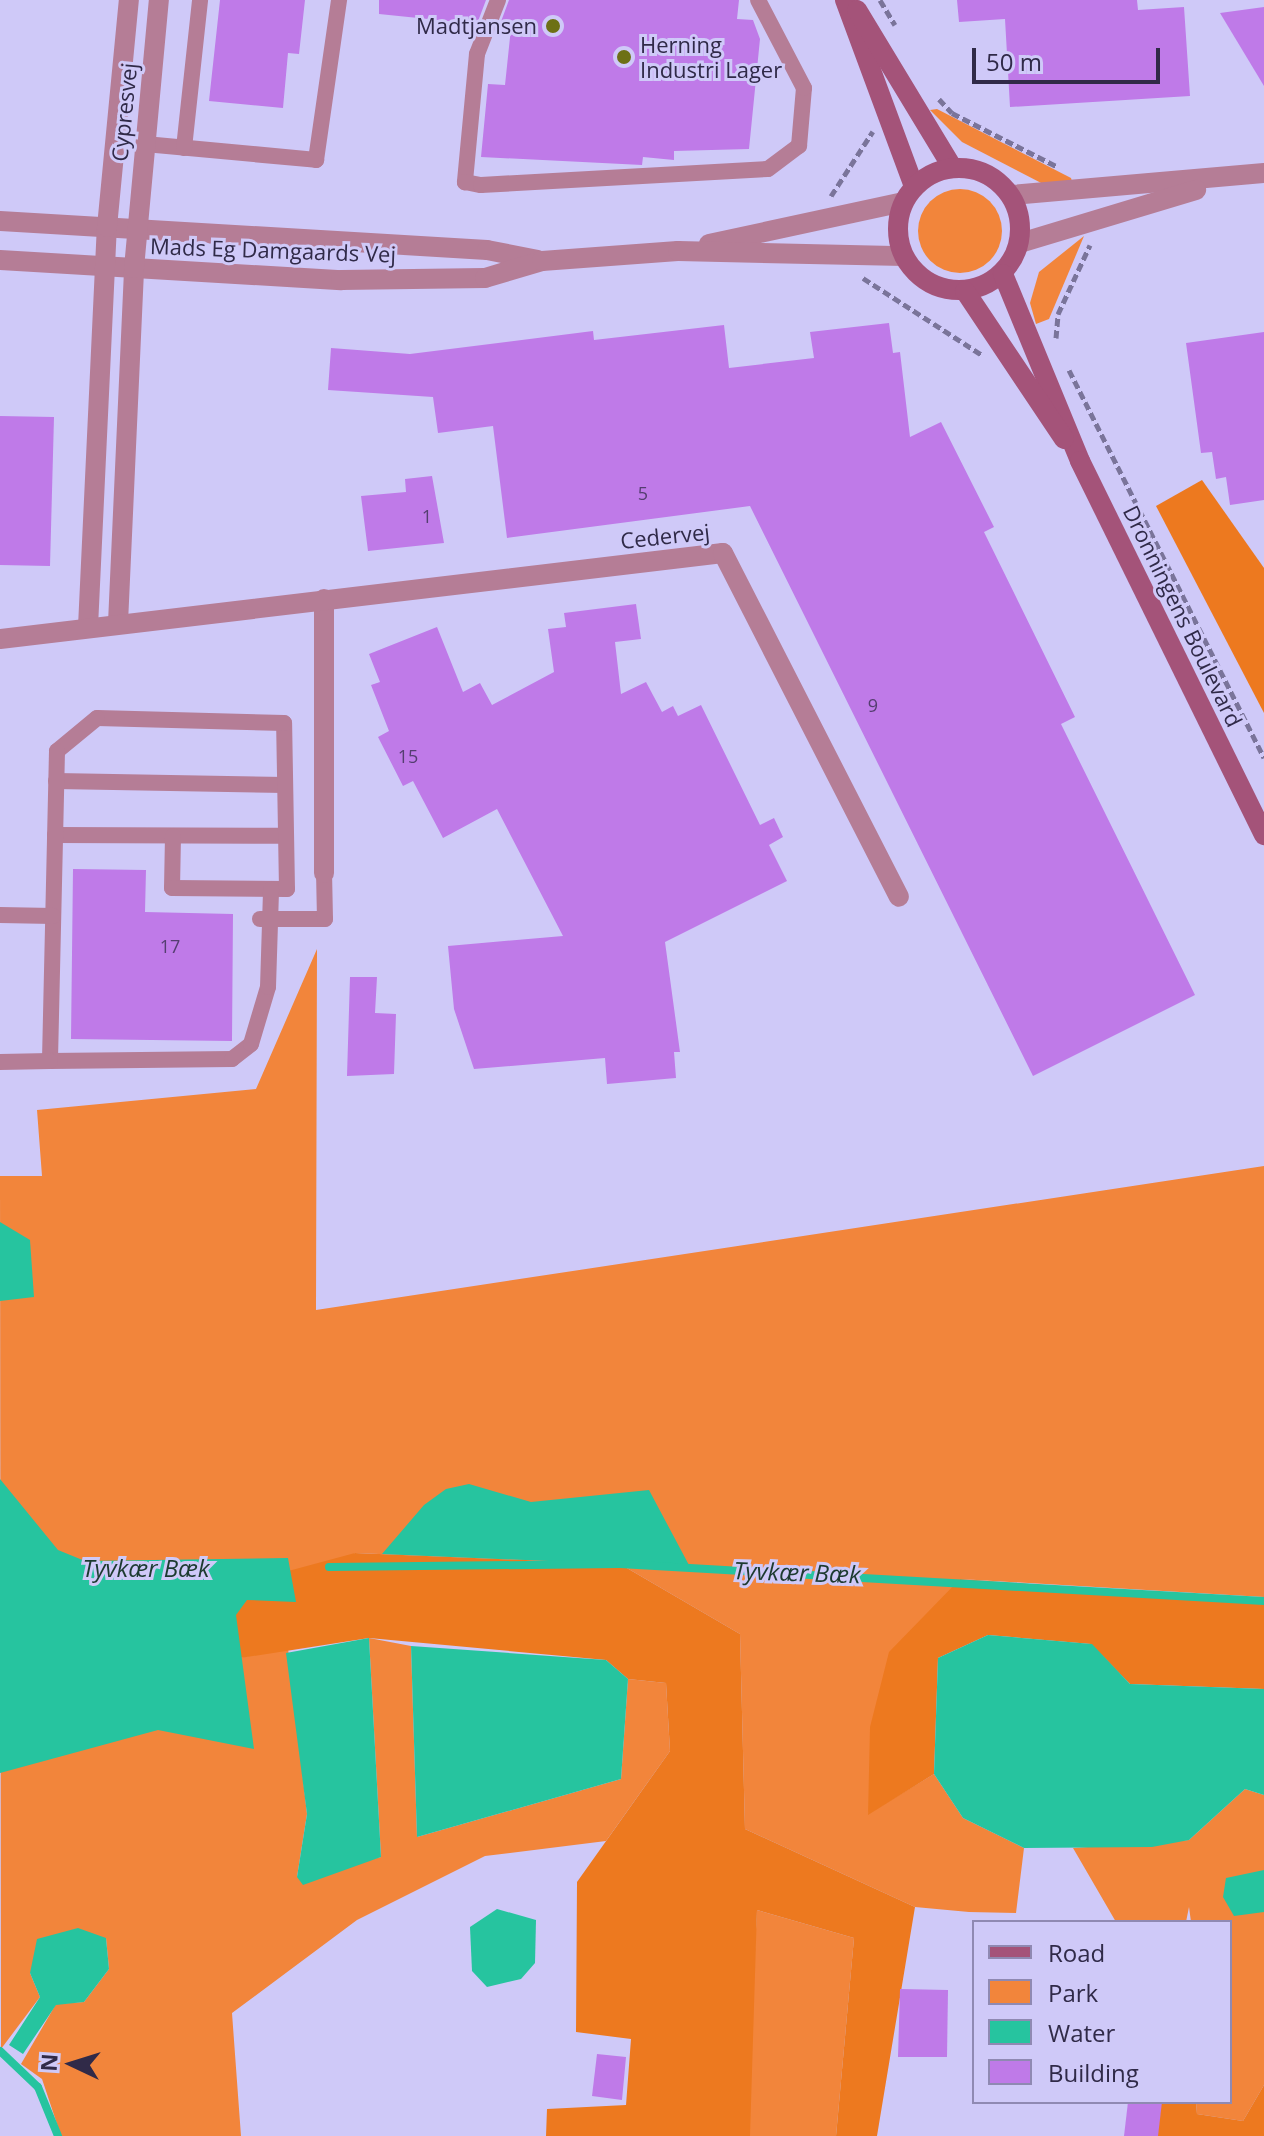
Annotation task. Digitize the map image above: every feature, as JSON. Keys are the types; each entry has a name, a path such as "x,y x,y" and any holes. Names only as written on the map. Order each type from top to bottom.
{"main road":[{"path":"847,0 929,102 952,167"},
{"path":"847,0 889,123 909,194 897,229 904,256 918,276 965,291 1003,274 1020,243 1012,195 975,169 952,167 909,194"},
{"name":"Dronningens Boulevard","path":"1003,274 1032,333 1080,461 1264,835"},
{"name":"Dronningens Boulevard","path":"965,291 1000,350 1080,461"}],"street":[{"name":"Cypresvej","path":"107,227 129,0"},
{"name":"Cypresvej","path":"137,229 159,0"},
{"path":"1012,195 1264,173"},
{"path":"1020,243 1237,177"},
{"name":"Mads Eg Damgaards Vej","path":"678,251 909,194"},
{"name":"Mads Eg Damgaards Vej","path":"0,221 487,250 542,261"},
{"path":"88,627 107,227"},
{"path":"118,623 137,229"},
{"name":"Mads Eg Damgaards Vej","path":"0,260 134,268 453,278 542,261 678,251 904,256"},
{"name":"Cedervej","path":"0,639 723,553 899,897"},
{"path":"324,599 324,873"}],"lane":[{"path":"184,148 200,0"},
{"path":"145,144 316,160 339,0"},
{"path":"498,0 477,54 466,168 465,182 481,185 768,169 799,146 804,88 758,0"},
{"path":"50,1061 57,751 97,718 284,723 287,889 172,888 173,836"},
{"path":"56,781 285,785"},
{"path":"55,835 286,836"},
{"path":"265,919 325,919 324,873"},
{"path":"0,1062 232,1059 251,1044 261,1018 265,919 271,889"},
{"path":"0,915 53,916"}],"path":[{"path":"880,0 902,37"},
{"path":"931,85 929,102 1078,174 1081,191"},
{"path":"824,201 869,133 889,123"},
{"path":"1057,344 1054,326 1092,242 1089,223"},
{"path":"858,275 979,355 1000,350"},
{"path":"1032,333 1054,326"},
{"path":"1063,356 1264,758"}],"green space":[{"path":"937,109 1071,178 1073,185 1047,186 962,142 930,110"},
{"path":"960,189 976,192 990,201 999,215 1002,231 999,247 990,261 976,270 960,273 944,270 930,261 921,247 918,231 921,215 930,201 944,192"},
{"path":"1084,236 1049,319 1036,324 1030,303 1039,272"},
{"path":"317,949 316,1310 1264,1166 1264,1597 960,1579 868,1814 934,1774 963,1818 1024,1848 1016,1913 969,1912 915,1907 745,1829 740,1634 620,1564 355,1553 234,1659 288,1648 307,1814 297,1877 381,1857 369,1638 411,1646 417,1837 621,1779 628,1679 666,1683 670,1751 606,1841 485,1856 357,1920 232,2013 241,2136 61,2136 42,2079 21,2064 56,2004 84,2002 109,1969 106,1938 30,1973 40,1997 1,2049 0,1176 42,1176 37,1110 256,1089"},
{"path":"1245,1789 1264,1795 1264,2085 1243,2121 1197,2114 1196,2104 1232,2104 1232,1920 1191,1920 1189,1907 1186,1920 1115,1920 1073,1848 1189,1840"},
{"path":"757,1910 854,1938 836,2136 750,2136 746,2125"}],"shaded area":[{"path":"1202,480 1264,568 1264,713 1156,506"},
{"path":"355,1553 620,1564 740,1634 745,1829 915,1907 877,2136 836,2136 854,1938 757,1910 750,2136 546,2136 547,2109 626,2105 631,2039 576,2032 577,1882 670,1751 666,1683 628,1679 606,1660 369,1638 234,1659 225,1588"},
{"path":"960,1579 1264,1601 1264,1689 1130,1684 1091,1644 988,1635 938,1658 934,1774 868,1815 870,1727 889,1652"},
{"path":"1264,2085 1264,2136 1141,2136 1148,2104 1196,2104 1197,2114 1243,2121"}],"water":[{"path":"0,1222 30,1240 34,1297 0,1301"},
{"path":"0,1479 58,1550 85,1561 288,1558 296,1602 247,1600 236,1615 254,1749 158,1730 0,1773"},
{"path":"469,1484 531,1502 649,1490 690,1567 382,1554 424,1505 446,1489"},
{"path":"988,1635 1092,1644 1130,1684 1264,1689 1264,1795 1245,1789 1189,1840 1152,1847 1024,1848 963,1818 934,1774 938,1658"},
{"path":"369,1638 381,1857 303,1885 297,1877 307,1814 286,1653"},
{"path":"411,1646 606,1660 628,1679 621,1779 417,1837"},
{"path":"1264,1870 1264,1912 1234,1916 1223,1897 1226,1878"},
{"path":"497,1909 536,1920 535,1963 521,1979 487,1987 472,1971 470,1927"},
{"path":"78,1928 106,1938 109,1969 84,2002 56,2005 23,2054 9,2045 40,1997 30,1973 37,1939"}],"building":[{"path":"220,0 305,0 299,54 288,53 283,108 209,101"},
{"path":"379,0 486,0 477,24 379,14"},
{"path":"509,0 739,0 737,19 753,20 760,39 749,149 674,151 674,160 643,157 642,165 481,157 488,84 505,85 511,28 499,27"},
{"path":"957,0 1137,0 1138,10 1184,7 1190,96 1010,107 1005,19 959,22"},
{"path":"1264,7 1264,86 1220,13"},
{"path":"889,323 893,353 900,352 910,437 941,422 994,527 984,532 1075,717 1061,724 1195,995 1033,1076 750,506 507,538 493,426 438,433 433,397 328,390 331,348 410,354 593,331 594,340 724,325 729,368 814,358 810,332"},
{"path":"1264,332 1264,500 1230,505 1226,477 1216,479 1212,452 1201,453 1186,343"},
{"path":"0,416 54,417 50,566 0,565"},
{"path":"432,476 444,543 368,551 361,496 406,492 405,479"},
{"path":"636,604 641,639 615,642 621,694 646,682 662,712 673,706 678,716 701,705 760,825 774,818 783,837 769,845 787,881 665,942 680,1052 674,1052 676,1078 607,1084 605,1058 474,1069 454,1009 448,946 563,936 497,809 443,838 413,781 403,786 378,737 389,731 371,685 380,682 369,654 437,627 463,692 480,683 492,705 554,672 548,629 566,627 564,613"},
{"path":"73,869 146,870 145,912 233,914 232,1041 71,1039"},
{"path":"350,977 377,977 375,1013 396,1014 394,1074 347,1076"},
{"path":"900,1989 948,1990 947,2057 898,2057"},
{"path":"597,2054 626,2057 622,2100 592,2096"},
{"path":"1128,2104 1162,2104 1158,2136 1124,2136"}],"waterway":[{"name":"Tyvkær Bæk","path":"329,1567 620,1564 1264,1601"},
{"path":"0,2051 38,2087 58,2136"}],"place":[{"name":"Madtjansen","path":"553,26"},
{"name":"Herning Industri Lager","path":"624,57"}]}
